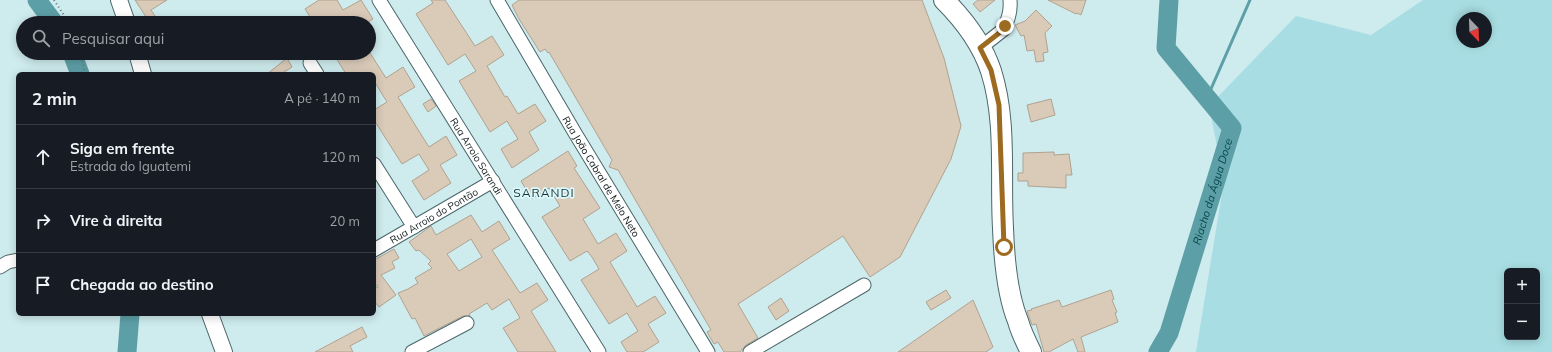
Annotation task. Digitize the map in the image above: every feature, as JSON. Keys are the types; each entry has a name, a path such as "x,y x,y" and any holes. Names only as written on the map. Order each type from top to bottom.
{"main road":[{"path":"944,0 968,27 991,70 999,105 1003,228 1010,292 1017,320 1031,352"}],"street":[{"path":"119,0 125,16"},
{"name":"Rua Arroio Sarandi","path":"379,0 600,352"},
{"name":"Rua João Cabral de Melo Neto","path":"497,0 574,133 708,352"},
{"path":"980,48 1003,30 1010,11 1010,0"},
{"path":"139,60 142,72"},
{"path":"310,62 316,72"},
{"path":"376,167 414,227"},
{"name":"Rua Arroio do Pontão","path":"376,249 493,181"},
{"path":"0,267 8,262 16,260"},
{"path":"750,352 864,286"},
{"path":"207,316 224,352"},
{"path":"412,352 467,323"}],"path":[{"path":"54,0 64,16"},
{"path":"82,60 85,72"}],"shaded area":[{"path":"1423,0 1552,0 1552,352 1196,352 1224,181 1209,106 1296,16 1371,35"}],"building":[{"path":"135,0 167,0 151,10 155,16 145,16"},
{"path":"319,0 337,0 343,10 361,0 371,16 310,16 305,9"},
{"path":"431,0 445,0 475,46 492,36 504,55 487,66 505,97 507,96 518,114 535,104 546,121 529,132 539,150 512,168 501,149 518,139 507,121 490,132 459,81 476,71 465,54 448,65 416,14 433,3"},
{"path":"519,0 922,0 944,58 961,126 951,159 900,257 870,277 843,236 738,304 758,338 746,345 740,352 724,352 718,342 714,344 707,332 711,330 618,170 609,167 612,160 549,52 548,53 545,49 540,52 519,19 512,5"},
{"path":"978,0 995,0 980,12 973,4"},
{"path":"1048,0 1086,0 1081,15"},
{"path":"1036,10 1052,26 1045,33 1048,52 1043,53 1044,61 1036,62 1034,50 1027,51 1024,35 1021,36 1015,25 1025,21"},
{"path":"284,60 288,60 292,67 284,72 270,72"},
{"path":"337,60 374,60 386,78 403,67 415,87 398,97 417,128 429,147 446,136 457,155 440,165 451,183 424,200 412,181 429,170 419,154 402,164 376,123 376,109 387,102 376,84 376,72 345,72"},
{"path":"431,99 436,106 428,112 423,104"},
{"path":"1051,99 1055,115 1031,122 1027,105"},
{"path":"568,151 577,166 574,168 600,208 583,219 598,244 616,233 627,251 610,262 637,307 655,296 666,313 648,324 659,342 643,352 627,352 621,342 638,331 627,313 609,324 581,280 599,269 592,257 587,251 570,261 542,217 560,206 549,188 532,199 521,181"},
{"path":"1054,152 1054,155 1069,154 1072,175 1066,175 1066,188 1028,186 1028,181 1018,181 1018,173 1023,173 1023,153"},
{"path":"471,215 482,232 499,221 510,239 492,250 520,293 537,283 548,300 531,311 556,352 518,352 503,328 520,318 509,299 492,310 487,303 469,314 470,316 463,316 424,336 415,318 412,319 398,293 418,283 415,278 432,268 428,264 431,261 419,250 416,251 409,242 431,226 436,235","holes":["471,239 482,257 459,271 447,254"]},
{"path":"394,249 399,258 392,262 395,268 381,275 396,295 379,307 376,303 376,288 378,287 376,284 376,259"},
{"path":"946,290 951,298 931,310 926,302"},
{"path":"1111,290 1118,322 1081,337 1085,352 1078,352 1073,339 1049,352 1044,352 1036,324 1032,325 1027,311 1059,300 1062,307"},
{"path":"781,298 789,311 776,320 768,307"},
{"path":"973,300 993,347 986,352 898,352"},
{"path":"362,327 367,337 350,346 353,352 315,352"}],"waterway":[{"path":"37,0 49,16"},
{"name":"Riacho da Água Doce","path":"1158,352 1169,333 1232,128 1166,48 1169,0"},
{"path":"1207,98 1250,0"},
{"path":"75,60 79,72"},
{"path":"127,352 130,316"}],"district":[{"name":"SARANDI","path":"544,193"}],"route":[{"path":"1004,247 999,105 991,70 980,48 1003,30 1005,26"}]}
